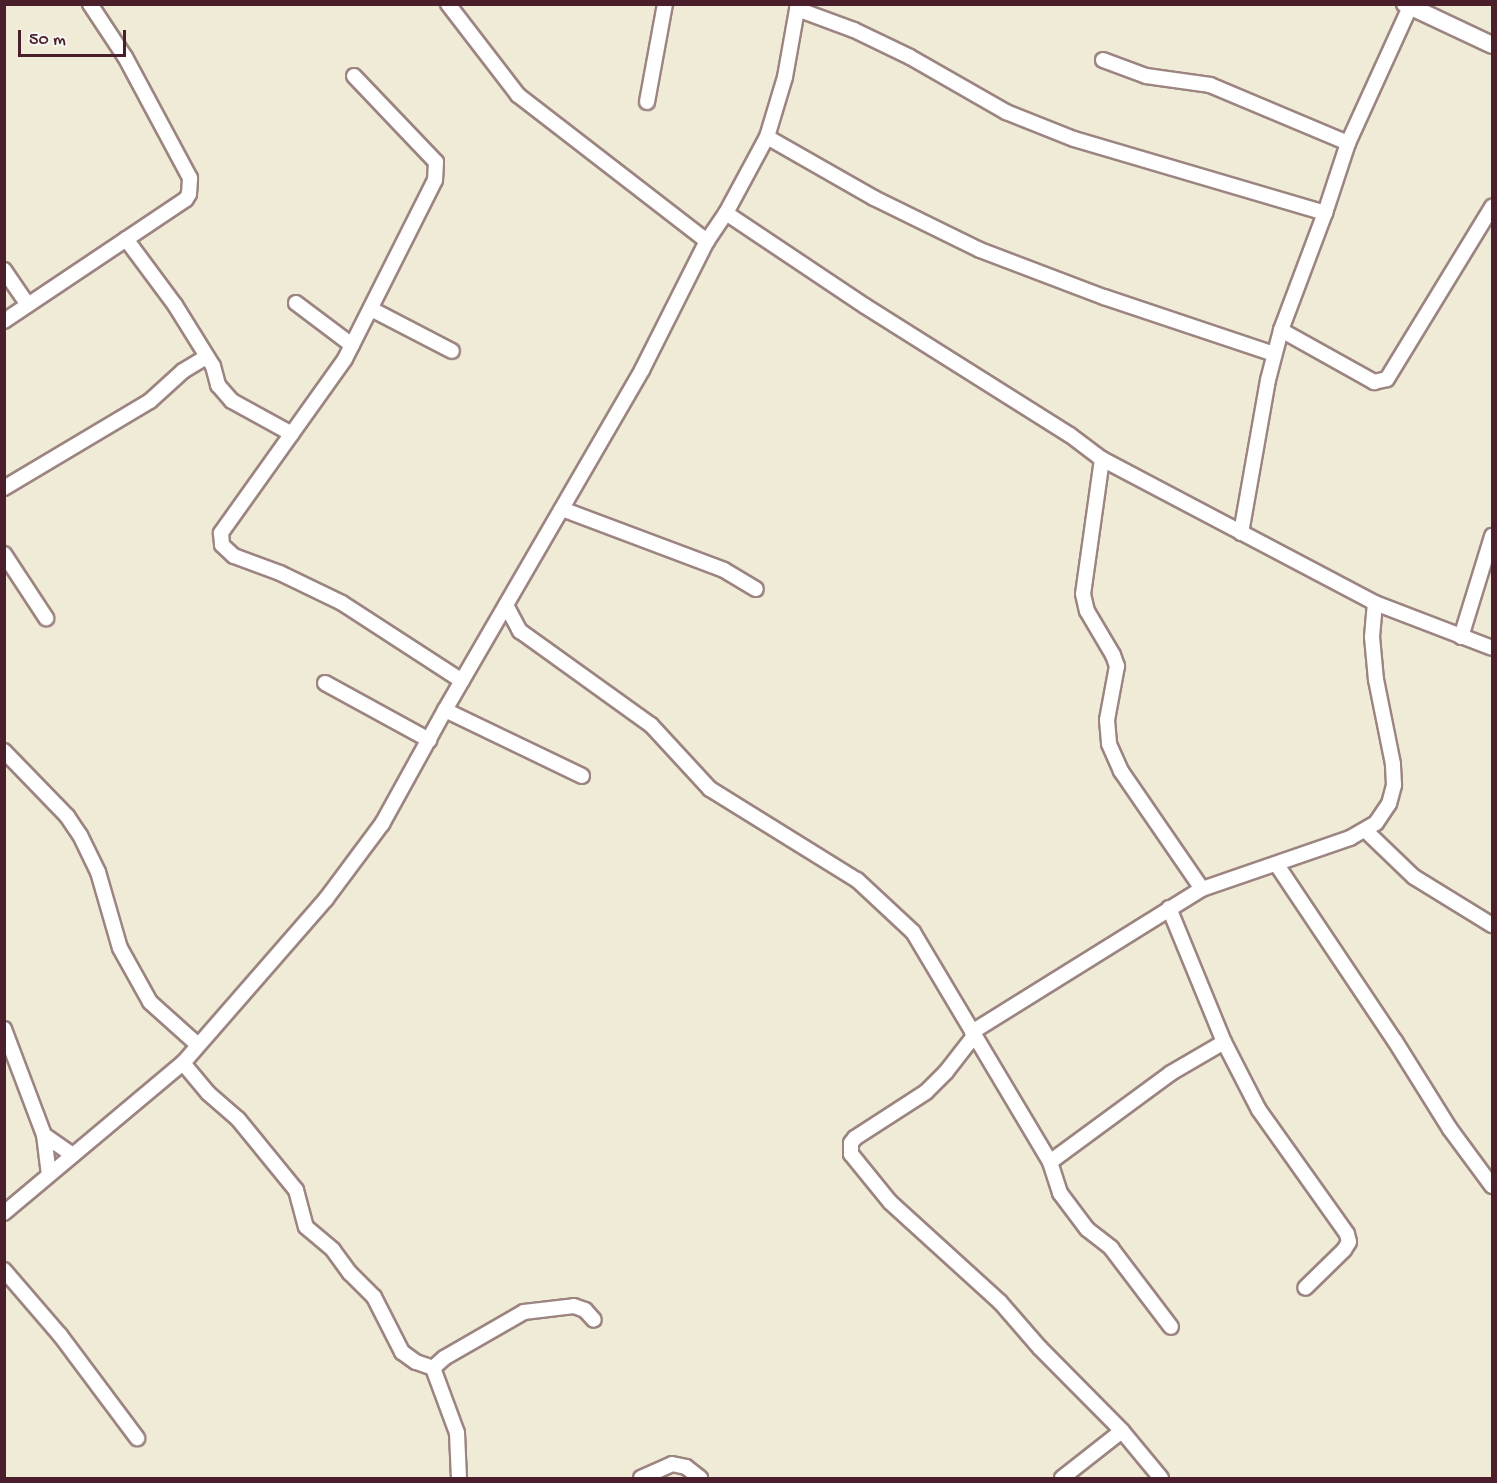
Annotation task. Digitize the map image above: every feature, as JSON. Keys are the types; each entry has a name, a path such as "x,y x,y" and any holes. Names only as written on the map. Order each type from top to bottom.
{"street":[{"path":"4,321 186,199 190,178 125,57 90,4"},
{"path":"448,4 518,95 707,241"},
{"path":"647,102 665,4"},
{"path":"1241,533 1274,354 1281,330 1325,213 1348,143 1408,6 1492,45"},
{"path":"4,1213 183,1063 326,899 382,824 445,710 642,370 707,241 726,213 767,137 785,77 798,7 854,30 910,57 1006,112 1074,139 1325,213"},
{"path":"1103,60 1146,76 1210,85 1348,143"},
{"path":"354,76 436,162 438,171 345,359 221,533 222,545 234,556 280,573 342,603 462,681"},
{"path":"767,137 874,198 980,250 1104,297 1274,354"},
{"path":"1281,330 1374,382 1387,379 1492,207"},
{"path":"726,213 865,306 1070,435 1102,459 1375,603 1492,648"},
{"path":"126,239 175,305 213,366 218,385 232,401 292,434"},
{"path":"4,270 28,305"},
{"path":"296,303 352,345"},
{"path":"371,309 452,351"},
{"path":"4,488 150,401 183,371 206,357"},
{"path":"1102,459 1083,594 1087,611 1113,655 1116,666 1107,720 1108,744 1121,771 1202,889"},
{"path":"562,509 724,570 756,589"},
{"path":"1461,637 1492,536"},
{"path":"4,554 46,618"},
{"path":"1161,1479 1122,1431 1040,1348 1000,1302 890,1202 851,1154 851,1143 855,1138 926,1092 946,1072 973,1034 1169,908 1202,889 1277,865 1366,831 1376,823 1389,804 1394,785 1393,764 1376,680 1371,637 1375,603"},
{"path":"506,605 520,631 651,726 710,789 851,875 873,892 913,932 1050,1162 1060,1194 1087,1229 1111,1248 1171,1327"},
{"path":"493,630 520,631"},
{"path":"325,683 429,740"},
{"path":"445,710 582,776"},
{"path":"4,751 66,816 80,835 98,873 120,948 148,998 198,1045"},
{"path":"1366,831 1414,878 1492,925"},
{"path":"1277,865 1395,1041 1450,1129 1492,1186"},
{"path":"1169,908 1224,1042 1259,1110 1347,1234 1349,1242 1344,1250 1305,1288"},
{"path":"4,1029 44,1135 49,1176"},
{"path":"1050,1162 1171,1074 1224,1042"},
{"path":"183,1063 208,1093 238,1119 296,1190 306,1227 333,1250 350,1273 374,1297 402,1352 433,1368 457,1433 459,1479"},
{"path":"44,1135 73,1155"},
{"path":"4,1270 60,1335 137,1438"},
{"path":"433,1368 444,1358 514,1315 524,1312 574,1306 585,1310 594,1320"},
{"path":"1062,1479 1122,1431"},
{"path":"641,1479 672,1464 686,1467 700,1479"}]}
